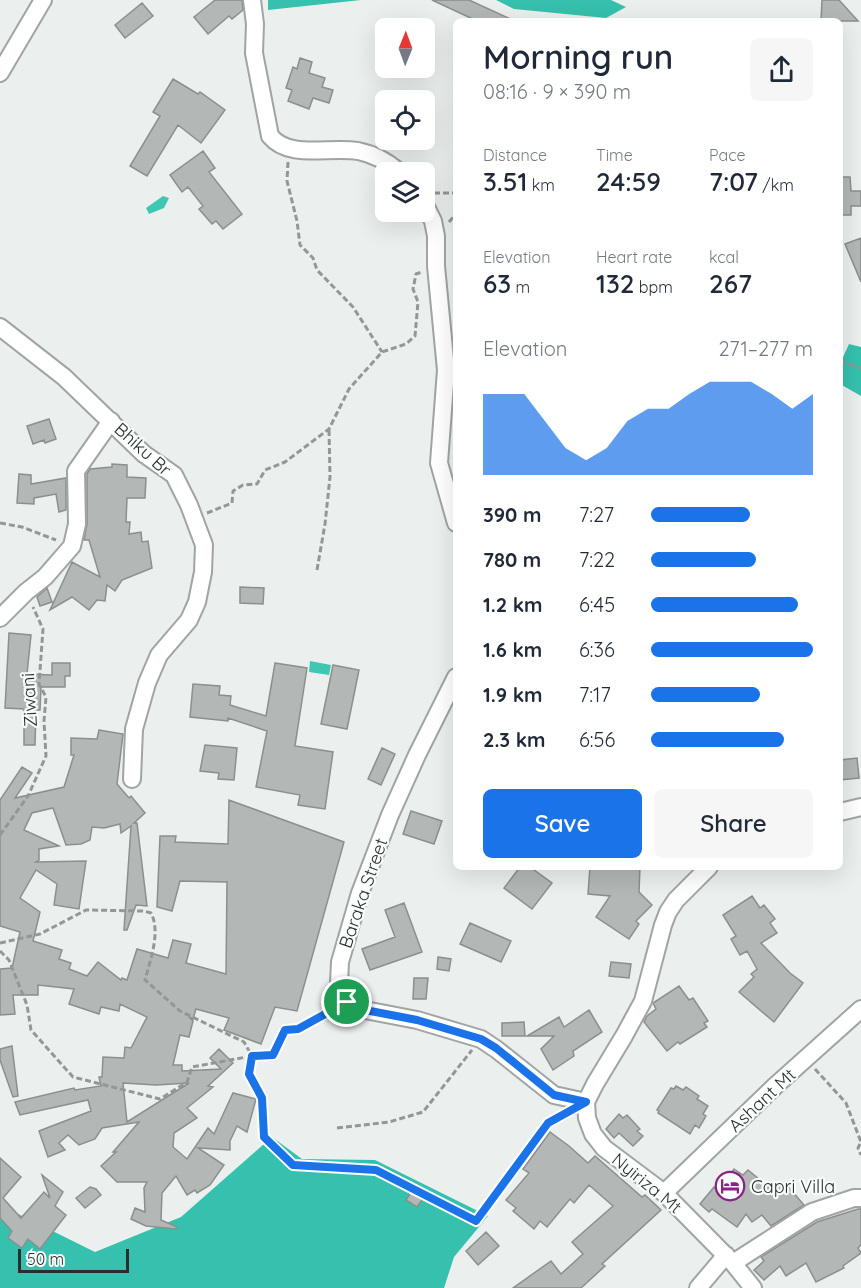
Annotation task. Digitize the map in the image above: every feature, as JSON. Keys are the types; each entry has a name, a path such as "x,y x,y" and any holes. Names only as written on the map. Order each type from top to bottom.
{"street":[{"path":"0,74 43,0"},
{"path":"252,0 255,24 254,53 270,136 277,145 288,149 358,151 385,162"},
{"path":"434,222 446,370 439,463 453,512"},
{"name":"Bhiku Br","path":"0,327 64,377 144,454 174,476 196,522 204,545 203,572 197,602 189,620 159,655 147,683 134,729 132,779"},
{"path":"0,618 45,577 72,546 77,524 76,471 111,421"},
{"name":"Baraka Street","path":"347,1002 342,993 339,972 360,893 399,795 453,683"},
{"path":"843,811 861,807"},
{"path":"347,1002 365,1010 417,1020 481,1039 496,1048 554,1095 586,1102 643,1001 668,912 676,900 706,870"},
{"name":"Ashant Mt","path":"664,1193 861,1009"},
{"name":"Nyiriza Mt","path":"586,1102 587,1118 593,1134 604,1148 664,1193 730,1259 753,1288"},
{"path":"698,1288 730,1259 812,1212 854,1198 861,1198"}],"path":[{"path":"288,149 287,181 300,244 313,258 317,270 353,307 382,352"},
{"path":"435,192 453,193"},
{"path":"196,522 211,510 232,503 233,490 243,484 257,484 266,470 285,462 329,429 349,389 382,352 406,344 415,336 418,302 413,289 416,274 436,266"},
{"path":"843,362 861,368"},
{"path":"317,570 330,477 329,429"},
{"path":"0,523 22,527 72,546"},
{"name":"Ziwani","path":"0,835 28,796 46,756 44,721 46,697 39,684 43,628 26,592"},
{"path":"0,943 39,934 86,910 144,911 151,914 154,920 153,946 145,980 180,1011 244,1042 252,1056 249,1074 262,1098 264,1137 293,1165 376,1170 476,1221 548,1123 586,1102"},
{"path":"0,951 9,960 27,1005 31,1030 73,1077 160,1099 188,1082 192,1067 252,1056 273,1055 285,1030 298,1029 347,1002"},
{"path":"337,1128 389,1122 423,1112 481,1039"},
{"path":"805,1059 846,1103 861,1142 858,1148 861,1155"}],"shaded area":[{"path":"268,0 361,0 268,10"},
{"path":"496,0 611,0 626,7 606,18 514,9"},
{"path":"163,196 169,198 164,208 149,214 146,208"},
{"path":"849,344 861,347 861,396 843,386 843,357"},
{"path":"310,661 331,665 329,675 309,672"},
{"path":"272,1137 302,1159 375,1160 488,1216 454,1257 444,1288 0,1288 0,1205 95,1252 181,1217"}],"building":[{"path":"215,0 242,0 243,10 232,19 229,16 208,34 194,17"},
{"path":"432,0 469,0 508,18 471,18"},
{"path":"822,0 839,0 858,21 843,21 843,18 821,18"},
{"path":"142,3 153,16 125,38 115,25"},
{"path":"300,58 312,62 309,73 325,78 322,87 333,90 329,103 313,98 309,109 288,101 292,90 286,88 293,67 297,69"},
{"path":"173,79 198,94 200,92 225,110 201,143 178,125 147,176 130,166 160,116 153,112"},
{"path":"203,151 215,168 209,172 242,214 223,229 216,221 212,224 199,209 203,206 188,187 182,192 170,175"},
{"path":"843,177 850,177 851,191 861,191 861,206 851,206 851,215 843,215"},
{"path":"861,238 861,282 845,244"},
{"path":"49,419 56,439 33,444 27,426"},
{"path":"112,464 127,465 127,477 146,478 145,498 127,498 126,522 130,522 129,534 141,532 142,542 148,541 152,568 122,580 115,591 107,585 105,601 97,600 89,610 72,597 50,610 72,562 100,577 89,540 84,540 87,524 87,474 90,469 112,467"},
{"path":"19,474 31,475 31,484 66,478 66,510 59,512 56,494 34,498 34,504 17,503"},
{"path":"240,587 264,588 263,604 240,603"},
{"path":"47,588 52,602 40,606 37,597"},
{"path":"9,633 31,635 27,674 52,675 52,663 70,663 70,676 65,676 65,687 41,687 40,710 36,710 35,745 24,745 24,709 5,708"},
{"path":"275,663 307,668 295,746 333,752 325,809 298,805 300,795 256,787 267,731 228,718 228,721 190,717 193,684 220,686 219,695 231,696 230,705 266,716"},
{"path":"333,665 359,670 347,729 321,724"},
{"path":"99,730 123,734 117,784 145,813 134,823 137,823 147,906 136,905 127,930 124,930 131,826 121,833 120,824 104,828 92,827 90,840 81,844 66,845 53,808 32,813 24,830 59,846 39,849 39,860 36,862 86,861 79,909 54,905 57,884 36,870 20,898 40,912 33,941 62,950 59,959 71,963 69,969 87,976 98,962 121,980 122,978 127,980 137,949 168,958 173,940 191,944 186,963 226,974 227,882 180,881 172,911 157,907 160,836 176,836 175,842 228,844 229,800 344,842 297,1011 275,1007 261,1044 224,1030 229,1018 196,1009 193,1019 189,1017 193,1021 189,1037 180,1035 173,1065 182,1065 182,1071 221,1069 210,1058 219,1049 233,1063 208,1086 213,1087 187,1108 197,1118 174,1133 173,1147 187,1159 208,1128 214,1134 233,1093 256,1099 247,1132 237,1126 230,1141 230,1150 198,1148 224,1165 210,1185 197,1193 195,1190 187,1195 176,1176 162,1193 161,1220 177,1227 176,1229 146,1226 131,1219 135,1208 145,1212 144,1188 147,1182 117,1182 101,1166 116,1152 113,1152 139,1122 102,1128 95,1139 79,1145 68,1135 59,1143 65,1150 48,1157 39,1131 91,1111 88,1100 20,1115 15,1102 74,1088 75,1090 101,1086 99,1077 102,1077 103,1057 124,1058 125,1047 131,1048 147,1017 120,1004 119,1011 101,1007 99,1014 69,1004 74,989 38,985 38,995 13,995 15,1014 0,1015 0,969 12,968 20,932 0,926 0,800 22,767 32,773 15,798 64,787 74,755 71,755 71,738 97,739","holes":["123,1083 156,1085 189,1083 127,1122"]},
{"path":"205,745 237,748 234,780 218,779 219,773 200,771"},
{"path":"382,748 395,754 381,785 368,779"},
{"path":"857,758 859,778 843,780 843,760"},
{"path":"411,811 442,821 434,844 403,834"},
{"path":"518,870 534,870 552,883 532,909 504,888"},
{"path":"590,870 640,870 639,892 652,905 636,921 639,924 629,939 596,917 610,896 588,894"},
{"path":"752,896 760,908 764,905 775,919 770,923 777,933 761,943 803,983 774,1022 739,992 754,977 751,974 757,969 747,951 740,955 731,939 736,936 723,915"},
{"path":"404,903 422,952 370,970 362,949 395,937 385,910"},
{"path":"470,923 511,941 501,962 460,944"},
{"path":"438,957 451,959 449,971 437,969"},
{"path":"611,962 631,964 629,978 609,976"},
{"path":"414,978 428,978 426,999 413,999"},
{"path":"679,986 689,1000 693,998 708,1021 704,1023 707,1027 680,1044 678,1042 667,1051 644,1022 647,1016 656,1009 653,1003"},
{"path":"589,1010 602,1032 573,1051 574,1056 553,1070 541,1049 554,1036 527,1036 559,1017 564,1027"},
{"path":"524,1022 525,1036 502,1036 502,1023"},
{"path":"12,1046 18,1096 13,1097 0,1060 0,1049"},
{"path":"676,1086 683,1090 686,1087 699,1096 697,1099 708,1106 703,1114 706,1116 699,1128 695,1125 690,1134 658,1113 657,1110 671,1088 674,1089"},
{"path":"619,1114 623,1118 627,1115 640,1129 637,1131 643,1136 633,1146 619,1133 614,1138 606,1129"},
{"path":"550,1132 588,1163 595,1156 642,1197 645,1195 661,1210 602,1264 605,1266 581,1288 513,1288 551,1261 561,1274 583,1254 572,1242 613,1206 589,1185 574,1203 570,1199 547,1227 540,1221 534,1229 513,1211 516,1208 506,1200 529,1173 523,1169"},
{"path":"0,1158 21,1177 3,1198 21,1218 44,1192 50,1198 42,1175 63,1192 55,1206 66,1215 40,1249 28,1239 22,1248 8,1238 12,1231 0,1218"},
{"path":"734,1169 743,1175 748,1170 772,1190 782,1183 785,1187 787,1185 804,1205 771,1226 762,1215 752,1222 746,1214 737,1227 712,1209 709,1212 700,1204 714,1187 719,1191"},
{"path":"90,1187 96,1189 101,1195 85,1208 76,1198"},
{"path":"415,1187 426,1194 417,1207 406,1200"},
{"path":"861,1209 861,1245 858,1248 861,1253 843,1266 844,1268 816,1282 806,1263 786,1276 780,1266 764,1280 754,1270 764,1261 761,1257 817,1222"},
{"path":"486,1232 499,1246 478,1265 466,1251"}],"place":[{"name":"Capri Villa","path":"730,1186"}],"route":[{"path":"347,1002 365,1010 417,1020 481,1039 496,1048 554,1095 586,1102 548,1123 476,1221 376,1170 293,1165 264,1137 262,1098 249,1074 252,1056 273,1055 285,1030 298,1029 347,1002"}]}
